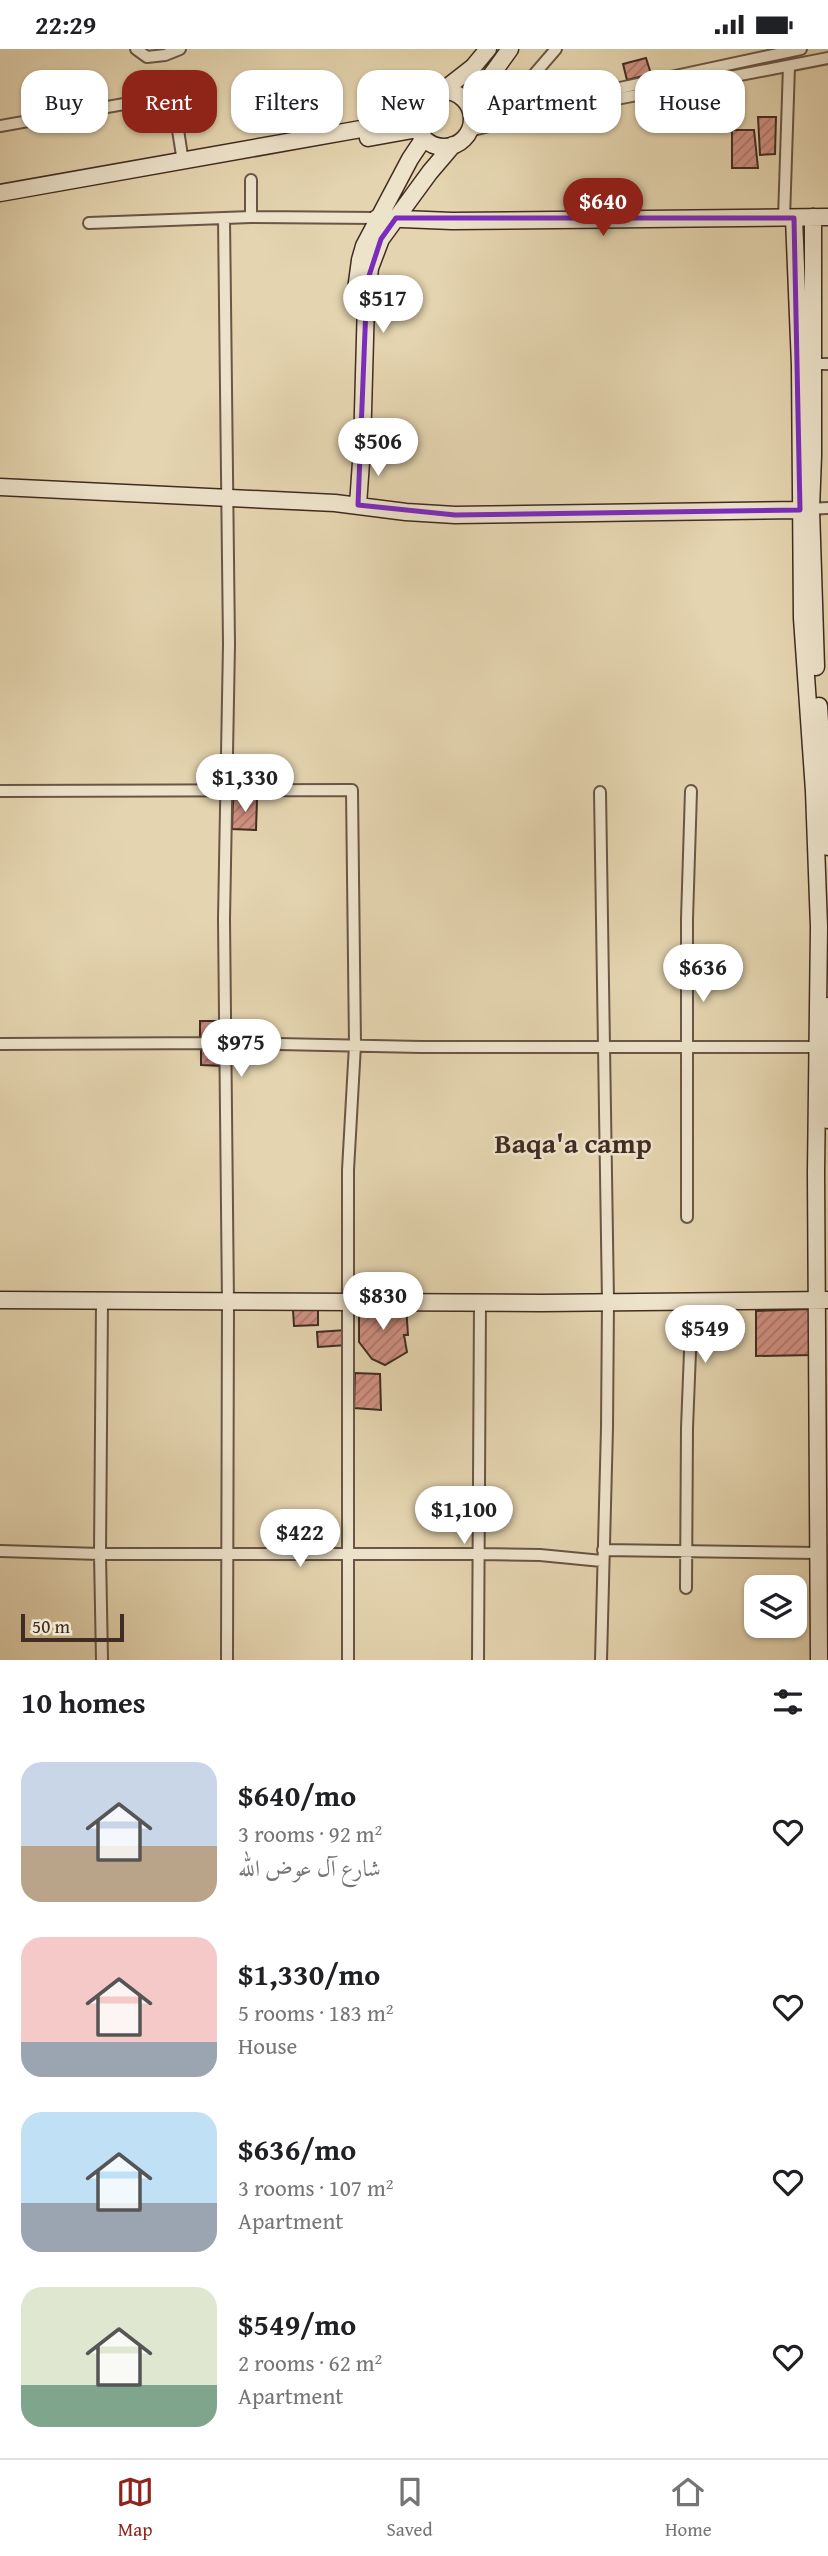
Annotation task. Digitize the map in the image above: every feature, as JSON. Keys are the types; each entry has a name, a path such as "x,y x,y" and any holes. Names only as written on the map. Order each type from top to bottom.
{"street":[{"path":"136,49 147,57 165,55 180,49"},
{"path":"449,86 473,67 488,49"},
{"path":"495,70 510,49"},
{"path":"538,70 555,49"},
{"path":"621,90 801,49"},
{"path":"621,96 828,58"},
{"path":"789,66 789,218 800,338 805,509 827,793 828,847"},
{"path":"449,93 459,95 463,103"},
{"path":"0,126 169,96 173,98 183,162"},
{"path":"0,194 357,129"},
{"path":"0,203 421,133 438,146 453,145"},
{"path":"354,505 357,282 364,246 421,133"},
{"path":"354,505 362,448 367,282 373,254 430,172 453,145 465,138 467,133"},
{"path":"251,180 251,216"},
{"path":"89,223 251,216 452,221 820,217 820,364 805,509 802,618 814,791 828,1120"},
{"path":"224,218 229,644 225,790 227,1660"},
{"path":"0,487 354,505 455,515 828,508"},
{"path":"0,791 352,790 355,1045 348,1157 348,1660"},
{"path":"687,1217 687,919 691,791"},
{"path":"600,792 608,1301 601,1660"},
{"path":"819,1660 824,1047 828,1006"},
{"path":"0,1044 824,1047"},
{"path":"0,1300 480,1303 823,1300"},
{"path":"102,1301 102,1660"},
{"path":"686,1588 692,1301"},
{"path":"478,1660 480,1303"},
{"path":"0,1551 100,1554 347,1552 603,1556 685,1551 818,1553"}],"highlighted area":[{"path":"396,218 794,218 800,510 455,515 358,505 367,282 381,239"}],"building":[{"path":"646,58 650,70 635,70 635,78 627,80 623,64"},
{"path":"758,117 776,117 775,154 760,155"},
{"path":"754,130 758,168 732,168 732,133"},
{"path":"233,798 257,799 256,830 232,829"},
{"path":"200,1021 222,1021 222,1038 200,1038"},
{"path":"201,1049 223,1049 223,1066 201,1065"},
{"path":"406,1305 408,1335 404,1335 407,1352 385,1365 372,1359 359,1342 359,1306"},
{"path":"318,1309 318,1325 294,1326 293,1310"},
{"path":"810,1309 812,1355 756,1356 756,1311"},
{"path":"346,1330 347,1345 318,1347 317,1332"},
{"path":"355,1373 380,1374 381,1410 354,1408"}],"district":[{"name":"Baqa'a camp","path":"573,1142"}]}
